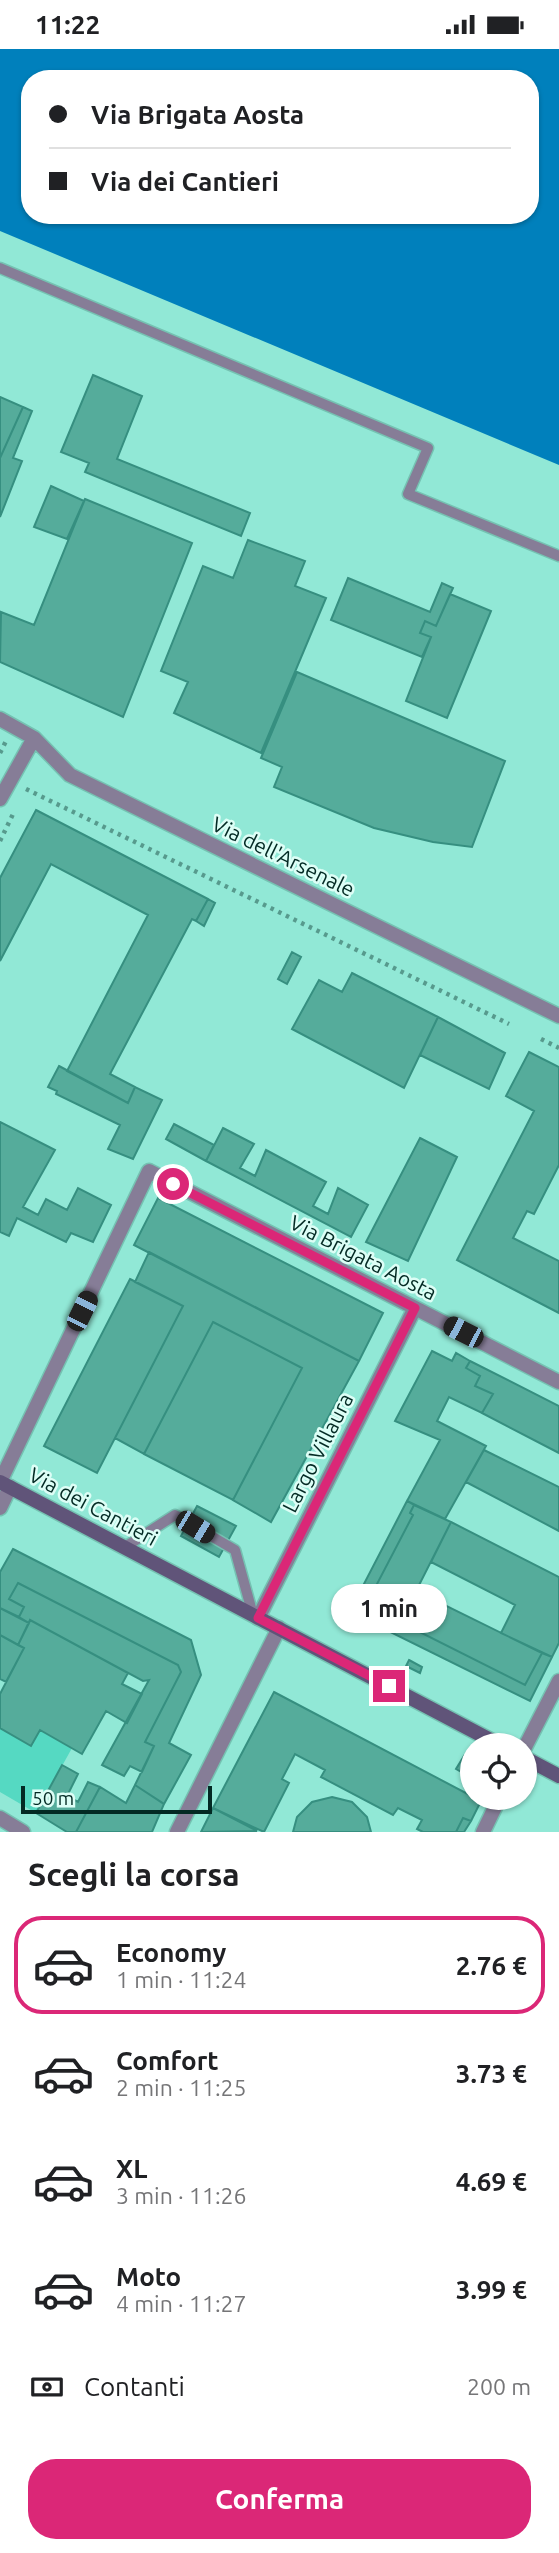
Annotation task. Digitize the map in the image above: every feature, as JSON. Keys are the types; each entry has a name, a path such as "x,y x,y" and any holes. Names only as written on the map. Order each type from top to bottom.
{"main road":[{"name":"Via dei Cantieri","path":"3,1484 477,1733"},
{"path":"537,1764 559,1776"}],"street":[{"name":"Via dell'Arsenale","path":"0,719 34,738 70,775 559,1016"},
{"path":"0,799 34,738"},
{"name":"Via Brigata Aosta","path":"3,1484 149,1171 559,1382"},
{"name":"Largo Villaura","path":"256,1616 415,1308"},
{"path":"0,1509 3,1484"},
{"path":"177,1832 279,1628"},
{"path":"532,1733 559,1681"},
{"path":"483,1832 494,1810"},
{"path":"0,1818 23,1832"}],"lane":[{"path":"0,268 428,448 408,493 559,556"},
{"path":"125,1548 175,1515 235,1551 256,1616"}],"path":[{"path":"27,787 509,1024"},
{"path":"541,1039 559,1048"}],"green space":[{"path":"0,1728 31,1746 40,1730 72,1748 36,1813 0,1792"}],"water":[{"path":"0,49 559,49 559,465 0,231"}],"building":[{"path":"93,375 142,396 117,459 250,513 241,536 85,472 89,463 61,452"},
{"path":"0,397 23,407 0,458"},
{"path":"23,407 32,411 13,458 22,461 0,517 0,458"},
{"path":"51,486 84,501 67,539 34,527"},
{"path":"85,499 192,543 123,717 0,662 1,612 34,625"},
{"path":"248,540 305,561 295,586 326,598 261,753 174,713 188,682 161,671 203,566 233,578"},
{"path":"348,578 430,612 442,583 453,588 436,626 425,621 420,633 431,637 422,657 331,620"},
{"path":"450,594 491,611 447,718 406,701 431,637 420,633 425,621 436,626"},
{"path":"297,672 505,761 472,847 433,842 374,828 274,787 282,767 261,758"},
{"path":"36,810 208,899 196,921 192,919 110,1074 135,1087 128,1103 67,1071 148,915 51,864 0,961 0,878"},
{"path":"208,899 215,903 204,926 196,921"},
{"path":"292,952 301,957 287,984 278,979"},
{"path":"352,973 438,1017 404,1088 292,1029 319,980 342,992"},
{"path":"438,1017 505,1053 489,1089 420,1055"},
{"path":"529,1052 559,1067 559,1165 534,1214 527,1211 513,1238 559,1261 559,1313 457,1260 534,1111 506,1096"},
{"path":"59,1066 128,1103 135,1087 162,1100 133,1159 108,1149 120,1125 56,1094 57,1091 48,1087"},
{"path":"0,1122 55,1150 23,1207 38,1215 46,1199 67,1210 78,1188 111,1205 93,1242 71,1233 66,1242 17,1218 9,1236 0,1232"},
{"path":"174,1124 214,1145 206,1161 166,1139"},
{"path":"223,1128 254,1144 240,1168 255,1176 266,1150 326,1182 313,1206 328,1214 338,1188 368,1205 351,1237 206,1161"},
{"path":"420,1138 457,1157 408,1261 366,1242"},
{"path":"158,1198 383,1313 359,1361 134,1245"},
{"path":"149,1252 359,1361 271,1522 233,1500 302,1368 213,1322 144,1454 115,1438 183,1306 135,1282"},
{"path":"130,1279 183,1306 97,1473 44,1446"},
{"path":"213,1322 302,1368 233,1500 144,1454"},
{"path":"432,1351 452,1361 456,1353 470,1361 466,1368 480,1376 475,1386 493,1394 482,1413 449,1397 437,1421 486,1446 445,1519 407,1501 440,1440 395,1421"},
{"path":"470,1361 559,1406 559,1453 482,1413 493,1394 475,1386 480,1376 466,1368"},
{"path":"484,1450 559,1487 559,1531 466,1482"},
{"path":"407,1501 414,1505 410,1513 413,1515 366,1605 525,1685 542,1653 552,1657 530,1701 356,1615 353,1605"},
{"path":"414,1505 451,1522 416,1591 542,1653 525,1685 366,1605 413,1515 410,1513"},
{"path":"197,1506 236,1526 219,1557 181,1536"},
{"path":"451,1522 559,1577 559,1643 552,1657 501,1633 515,1605 431,1562"},
{"path":"13,1549 191,1640 201,1675 169,1743 191,1755 164,1804 135,1785 154,1746 145,1742 181,1672 178,1665 18,1583 9,1599 24,1607 19,1617 0,1608 0,1572"},
{"path":"18,1583 178,1665 181,1672 145,1742 154,1746 142,1772 130,1766 124,1776 102,1765 149,1680 143,1681 30,1620 29,1623 19,1617 24,1607 9,1599"},
{"path":"0,1608 29,1623 18,1645 0,1635"},
{"path":"30,1620 128,1673 122,1684 142,1694 127,1723 106,1711 82,1754 40,1730 31,1746 0,1728 0,1694 24,1648 18,1645"},
{"path":"0,1635 24,1648 6,1682 0,1679"},
{"path":"409,1660 422,1667 420,1673 406,1666"},
{"path":"274,1692 460,1790 460,1810 476,1810 471,1821 463,1818 456,1832 423,1832 417,1829 422,1820 398,1808 393,1815 321,1777 325,1770 295,1754 282,1779 289,1783 264,1832 213,1808"},
{"path":"62,1765 78,1774 67,1796 78,1802 88,1782 100,1787 76,1832 67,1832 36,1813"},
{"path":"135,1785 164,1804 152,1832 76,1832 100,1787 126,1803"},
{"path":"332,1797 352,1802 367,1817 371,1832 293,1832 297,1817 312,1802"},
{"path":"213,1808 257,1831 201,1832"},
{"path":"463,1818 471,1821 464,1832 456,1832"}],"route":[{"path":"173,1184 415,1308 258,1618 389,1686"}]}
